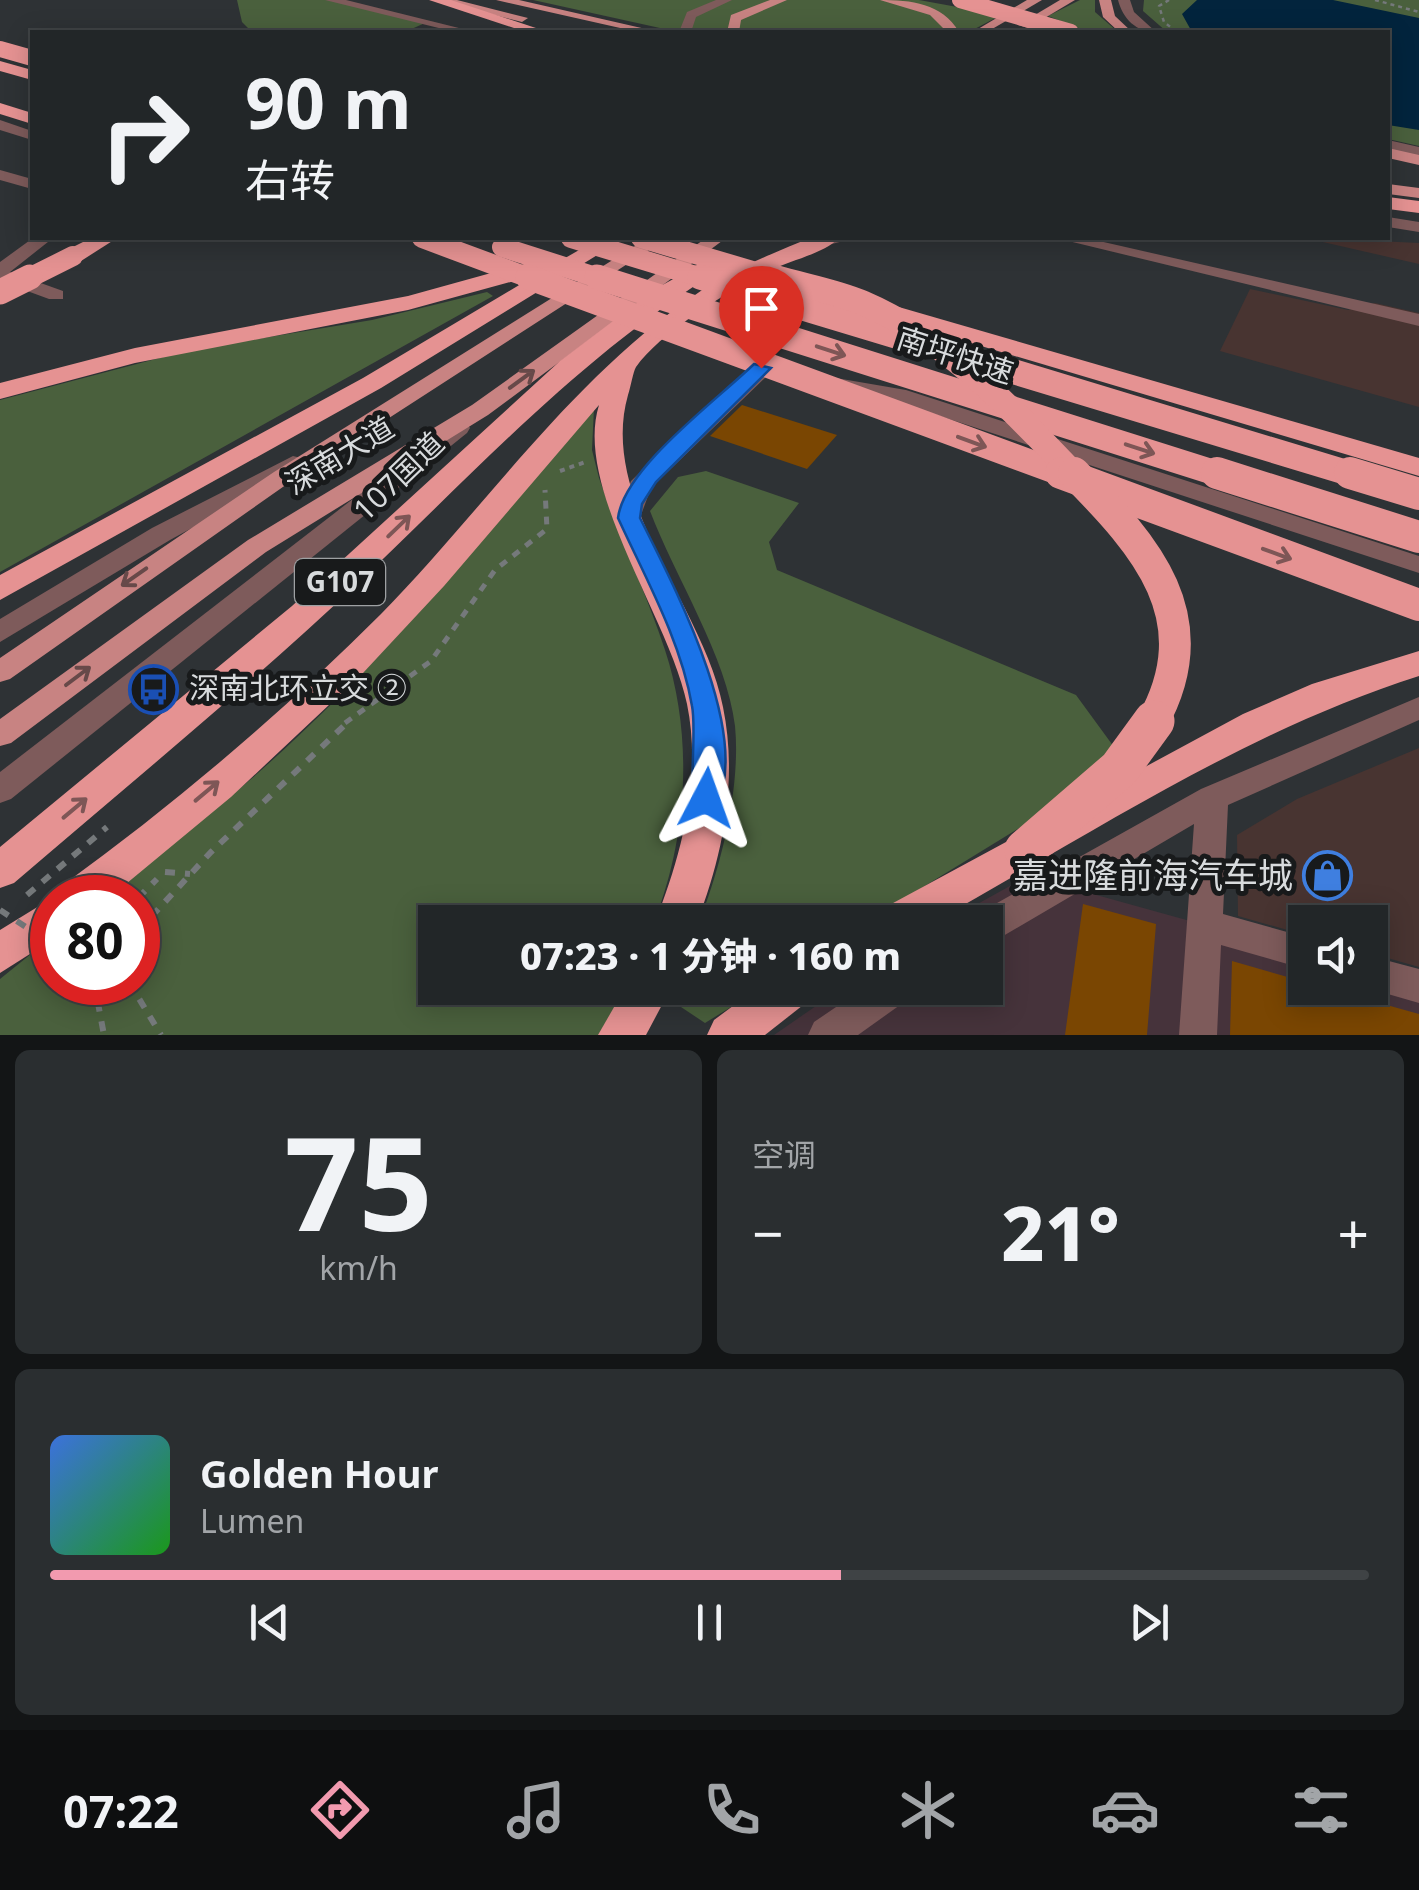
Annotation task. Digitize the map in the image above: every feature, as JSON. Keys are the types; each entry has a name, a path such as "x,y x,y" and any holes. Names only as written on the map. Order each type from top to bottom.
{"highway":[{"path":"438,0 536,30"},
{"path":"960,0 1016,12 1065,30"},
{"path":"0,51 30,56"},
{"path":"0,66 30,74"},
{"path":"0,89 30,98"},
{"path":"0,108 30,118"},
{"path":"1390,203 1419,206"},
{"path":"3,281 101,240"},
{"path":"427,240 1419,605"},
{"name":"南坪快速","path":"476,240 1419,537"},
{"name":"南坪快速","path":"578,240 1419,494"},
{"path":"0,391 172,345 444,297 609,240"},
{"path":"0,589 372,383 610,240"},
{"path":"648,240 1419,467"},
{"name":"107国道","path":"0,871 296,622 518,413 674,288 768,240"},
{"path":"105,875 290,720 432,580 579,407 645,344 735,276 822,240"},
{"path":"674,288 709,244"},
{"path":"866,304 956,359 1001,396 1124,526 1162,581 1176,626 1175,669 1158,716 1127,762 1090,802 1025,850"},
{"path":"645,344 609,406 609,455 629,518 673,610 706,705 710,761 702,834 681,905"},
{"path":"926,905 1256,724 1324,693 1419,664"},
{"path":"0,954 30,932"},
{"path":"622,1035 639,1005"},
{"path":"730,1035 769,1005"}],"main road":[{"path":"502,0 644,30"},
{"path":"733,30 735,18 746,10 781,0"},
{"path":"886,0 931,12 950,24 952,30"},
{"path":"983,30 1036,0"},
{"path":"1016,30 1069,0"},
{"path":"1105,0 1110,17 1124,30"},
{"path":"519,22 576,30"},
{"path":"1390,150 1419,160"},
{"path":"1390,170 1419,174"},
{"path":"1390,189 1419,193"},
{"name":"深南大道","path":"0,672 178,546 653,240"},
{"name":"深南大道","path":"0,734 257,546 480,410 709,244"}],"street":[{"path":"331,0 460,30"},
{"path":"686,30 692,15 726,0"},
{"path":"1124,0 1128,14 1148,30"},
{"path":"0,125 30,135"},
{"path":"1390,149 1419,152"},
{"path":"0,175 30,183"},
{"path":"1390,222 1419,227"},
{"path":"42,240 3,281 56,295"},
{"path":"795,249 837,240"},
{"path":"1074,240 1419,320"},
{"path":"645,344 883,390 1419,565"},
{"path":"629,518 640,486 761,368"},
{"path":"0,790 480,410"},
{"path":"0,632 162,534 376,416"},
{"path":"1003,918 1212,798 1419,708"},
{"path":"1198,1035 1212,798"},
{"path":"1204,925 1288,948"},
{"path":"1388,977 1419,986"},
{"path":"828,1035 870,1005"}],"path":[{"path":"1169,0 1159,6 1164,22 1174,30"},
{"path":"1375,0 1419,12"},
{"path":"160,907 190,874 298,773 332,733 431,660 485,581 548,529 542,502 546,484 560,471 609,455"},
{"path":"160,877 167,870 190,874"},
{"path":"0,910 30,930"},
{"path":"98,1005 104,1035"},
{"path":"143,1005 161,1035"}],"shaded area":[{"path":"1314,240 1419,243 1419,264"},
{"path":"1250,289 1348,310 1375,303 1419,313 1419,407 1220,351"},
{"name":"嘉进隆前海汽车城","path":"1419,748 1419,967 1388,958 1388,905 1288,905 1288,930 1238,916 1237,835 1297,799"},
{"path":"1028,876 1288,948 1288,1005 1388,1005 1388,985 1419,984 1419,1035 774,1035 817,1005 1003,1005 1003,905 976,905"}],"green space":[{"path":"237,0 329,0 425,23 409,30 250,30 242,22"},
{"path":"533,0 919,0 1001,15 973,30 669,30"},
{"path":"1080,0 1095,0 1095,12 1116,30 1084,30 1048,16"},
{"path":"1144,0 1419,0 1419,146 1390,139 1390,30 1165,30 1143,11"},
{"path":"487,292 493,296 0,572 0,400 190,350 372,320"},
{"path":"594,408 592,450 599,478 665,650 680,718 683,788 665,890 660,905 418,905 418,1005 617,1005 601,1035 0,1035 0,979 30,955 30,1005 160,1005 160,875 130,875 251,779 298,736 387,647"},
{"path":"706,471 799,503 769,542 777,570 1076,695 1114,747 1070,797 894,905 705,905 728,826 735,775 735,726 711,645 650,511 678,477"},
{"path":"678,1005 734,1005 705,1023"}],"water":[{"path":"1197,0 1333,0 1419,18 1419,130 1390,125 1390,30 1191,30 1182,14"}],"building":[{"path":"742,405 837,435 807,469 710,436"},
{"path":"1083,904 1156,924 1147,1035 1065,1035"},
{"path":"1232,961 1288,977 1288,1005 1387,1005 1419,1014 1419,1035 1230,1035"}],"place":[{"name":"深南北环立交 ②","path":"154,689"},
{"name":"嘉进隆前海汽车城","path":"1328,876"}],"route":[{"path":"706,798 710,761 706,705 692,655 629,518 635,493 647,478 761,368"}]}
